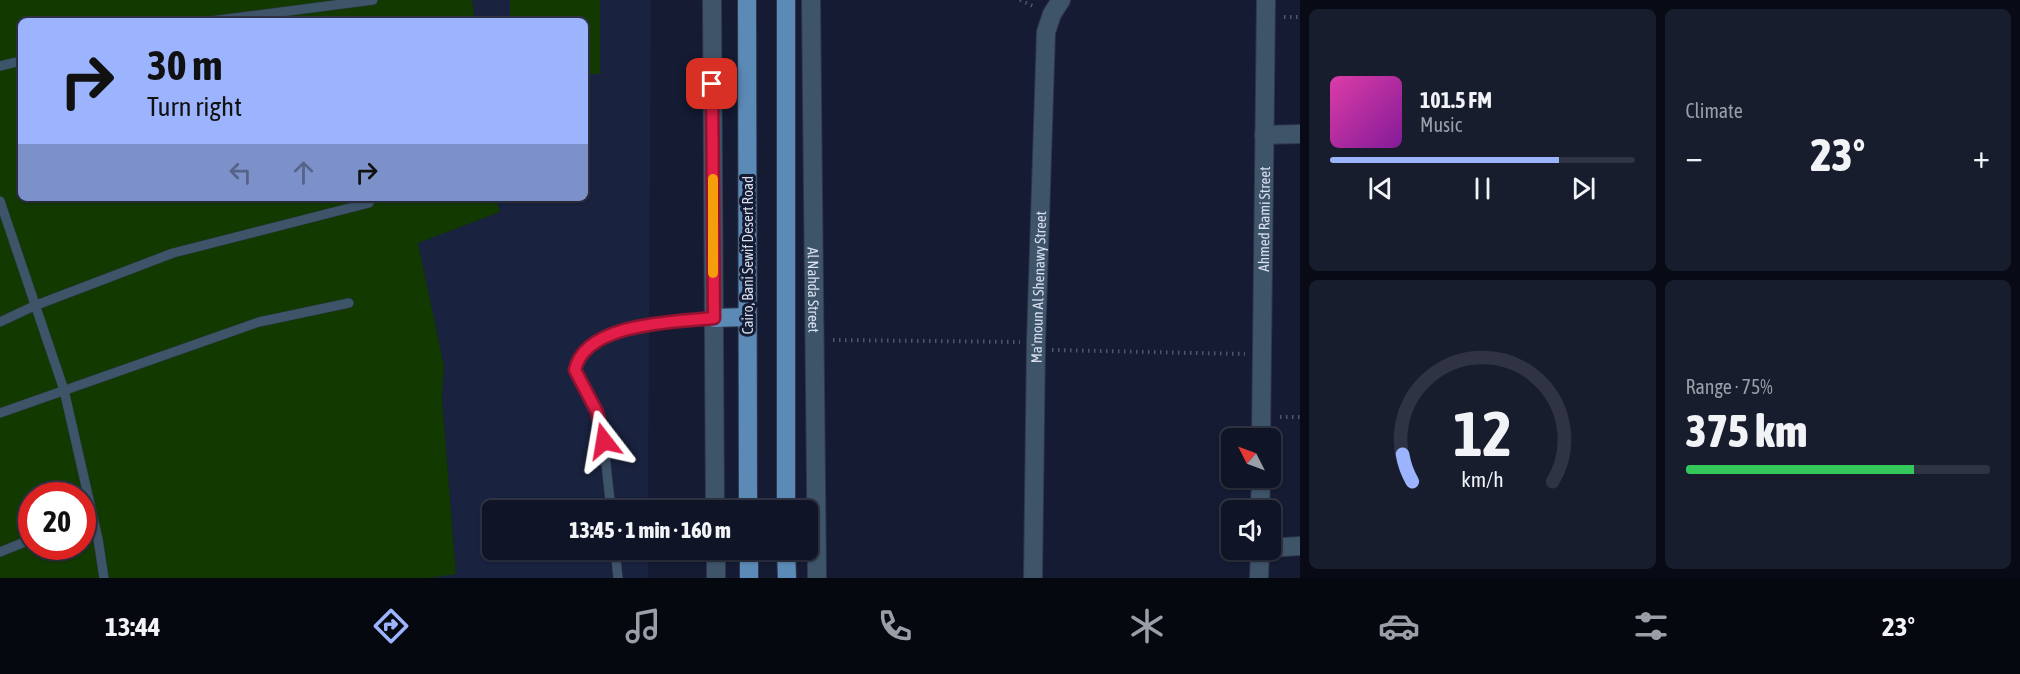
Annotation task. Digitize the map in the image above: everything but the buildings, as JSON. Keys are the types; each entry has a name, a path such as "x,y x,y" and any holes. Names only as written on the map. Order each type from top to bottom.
{"main road":[{"name":"Cairo, Bani Sewif Desert Road","path":"747,0 748,500"},
{"path":"786,0 786,500"},
{"path":"714,318 747,317"},
{"path":"749,560 749,578"},
{"path":"786,560 787,578"}],"street":[{"path":"712,0 715,500"},
{"name":"Al Nahda Street","path":"811,0 817,578"},
{"name":"Ma'moun Al Shenawy Street","path":"1033,578 1036,346 1046,32 1061,0"},
{"name":"Ahmed Rami Street","path":"1261,428 1266,0"},
{"path":"1264,135 1300,134"},
{"path":"1281,547 1300,546"},
{"path":"716,560 716,578"},
{"path":"1260,560 1260,578"}],"lane":[{"path":"235,18 374,0"},
{"path":"0,66 18,62"},
{"path":"0,201 64,390 81,482"},
{"path":"0,322 34,306 173,253 369,203"},
{"path":"0,413 259,322 349,303"},
{"path":"610,500 602,427 597,412 575,370 581,355 589,346 602,338 641,326 714,318"},
{"path":"0,552 18,545"},
{"path":"96,548 104,578"},
{"path":"616,560 618,578"}],"path":[{"path":"814,340 1262,354"}],"shaded area":[{"path":"472,0 651,0 648,500 482,500 482,560 648,560 648,578 429,578 456,573 442,399 444,366 418,243 500,212 497,201 588,201 588,18 475,18"}],"green space":[{"path":"0,0 472,0 475,18 18,18 18,201 497,201 500,212 418,243 444,366 442,399 456,574 429,578 0,578"},
{"path":"510,0 600,0 600,74 588,74 588,18 510,18"}],"slow traffic":[{"path":"713,179 713,273"}],"route":[{"path":"604,441 597,412 575,370 581,355 589,346 602,338 641,326 714,318 712,84"}]}
